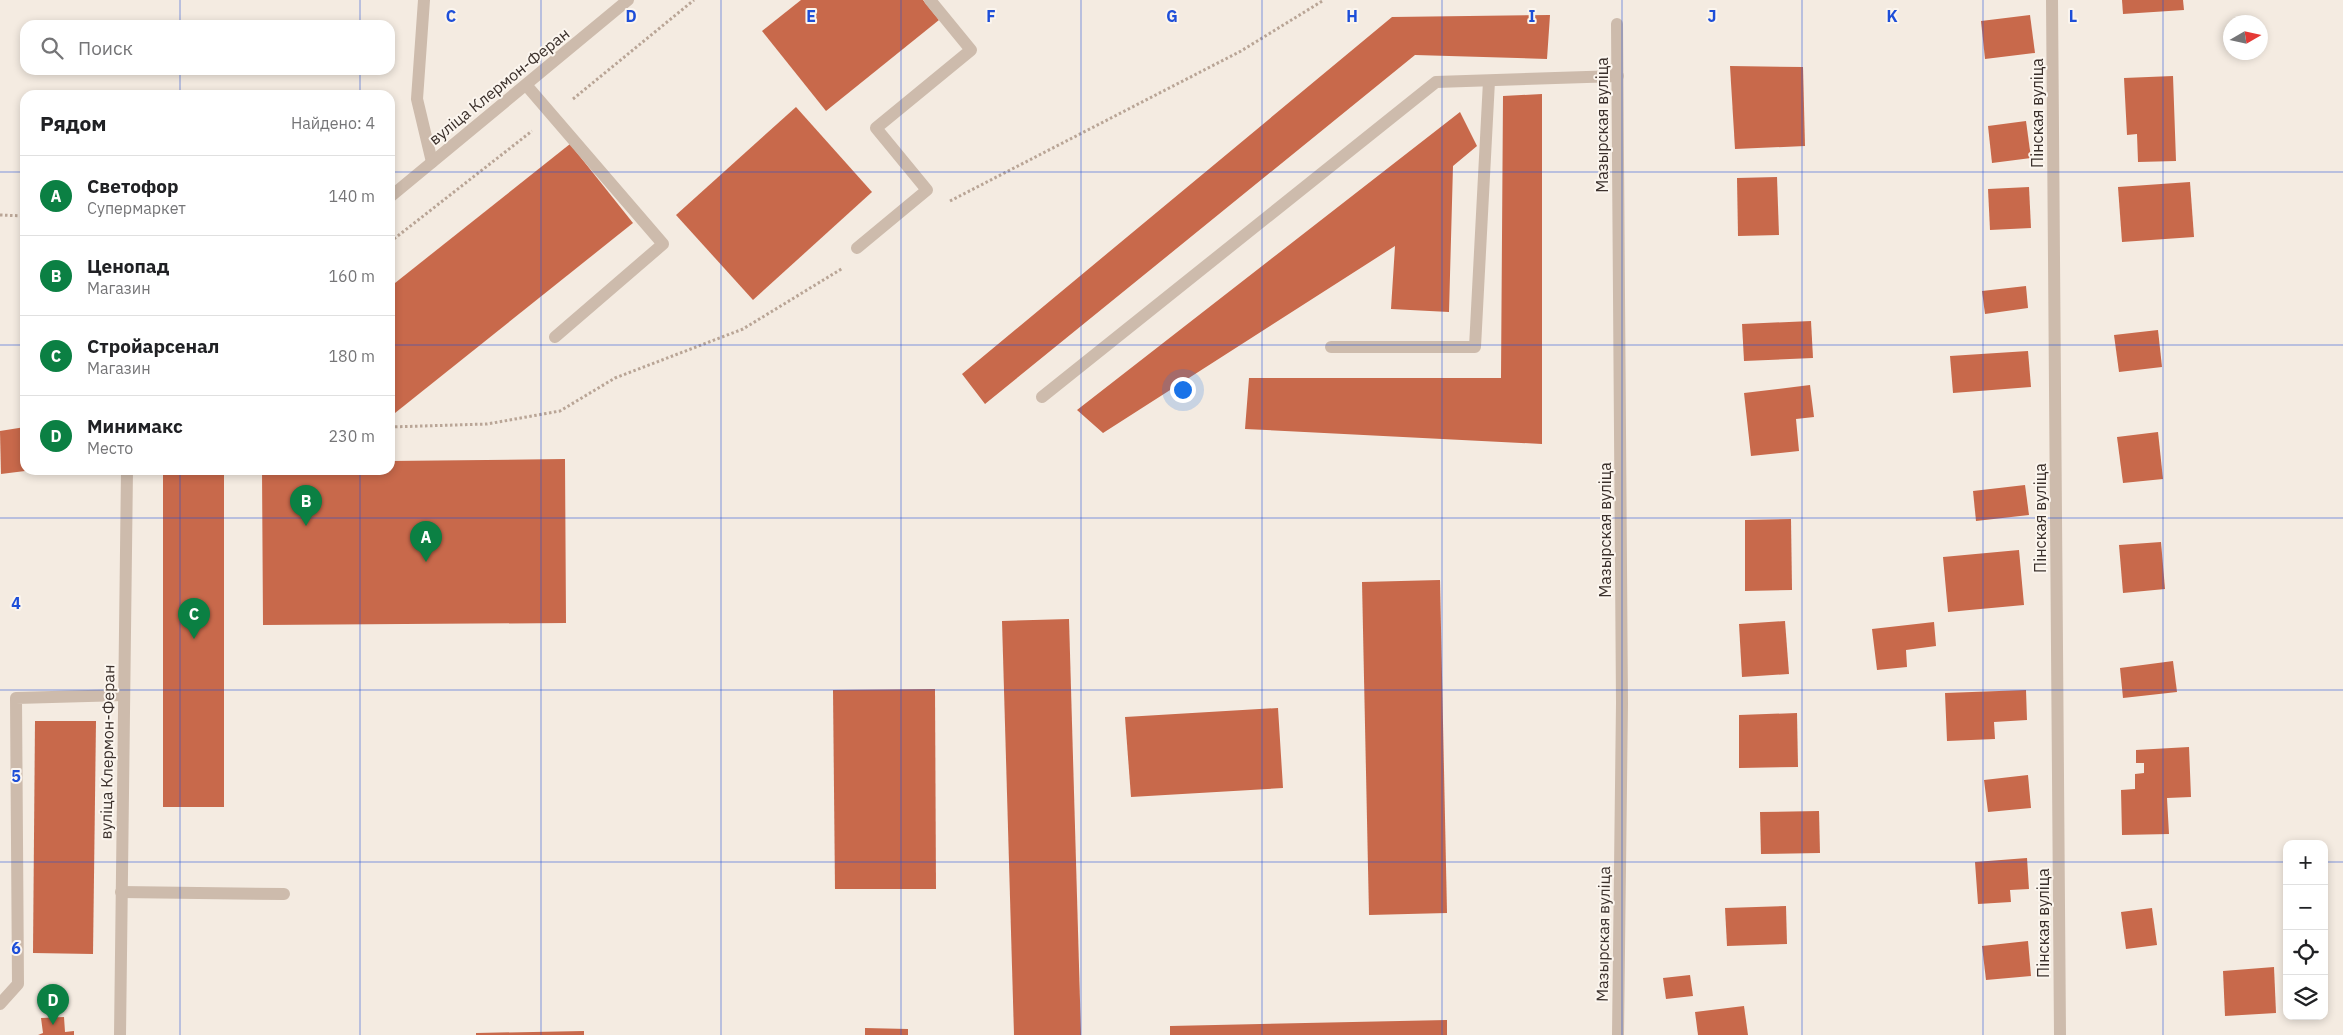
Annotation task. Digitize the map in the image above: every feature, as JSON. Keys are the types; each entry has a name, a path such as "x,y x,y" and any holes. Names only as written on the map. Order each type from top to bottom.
{"street":[{"path":"424,0 416,99 432,162"},
{"name":"вуліца Клермон-Феран","path":"395,193 527,86 628,0"},
{"path":"857,248 927,190 876,128 971,50 930,0"},
{"name":"Пінская вуліца","path":"2052,0 2060,1035"},
{"name":"Мазырская вуліца","path":"1617,24 1622,703 1618,1035"},
{"path":"1042,397 1436,82 1618,76"},
{"path":"1331,347 1475,347 1490,81"},
{"path":"527,86 662,244 555,337"},
{"name":"вуліца Клермон-Феран","path":"120,1035 127,475"},
{"path":"0,1004 18,984 16,698 124,695"},
{"path":"121,892 284,894"}],"path":[{"path":"0,215 20,216"}],"building":[{"path":"801,0 923,0 939,20 826,111 762,31"},
{"path":"2122,0 2183,0 2184,10 2123,14"},
{"path":"1550,15 1547,59 1415,55 985,404 962,374 1392,17"},
{"path":"2030,15 2035,53 1985,59 1981,21"},
{"path":"1730,66 1803,67 1805,146 1735,149"},
{"path":"2173,76 2176,161 2138,162 2137,134 2127,135 2124,78"},
{"path":"1542,94 1542,444 1245,429 1249,378 1501,378 1503,96"},
{"path":"796,107 872,192 753,300 676,215"},
{"path":"1460,112 1477,146 1453,166 1449,312 1391,309 1395,246 1103,433 1077,410"},
{"path":"2026,121 2031,158 1992,163 1988,126"},
{"path":"570,144 633,223 395,413 395,283"},
{"path":"1777,177 1779,235 1738,236 1737,178"},
{"path":"2190,182 2194,237 2122,242 2118,187"},
{"path":"2029,187 2031,228 1990,230 1988,189"},
{"path":"2026,286 2028,308 1985,314 1982,291"},
{"path":"1811,321 1813,358 1744,361 1742,324"},
{"path":"2158,330 2162,367 2119,372 2114,335"},
{"path":"2028,351 2031,387 1953,393 1950,356"},
{"path":"1810,385 1814,417 1796,419 1799,451 1751,456 1744,393"},
{"path":"20,428 20,472 1,474 0,431"},
{"path":"2158,432 2163,479 2123,483 2117,437"},
{"path":"565,459 566,623 263,625 262,475 395,475 395,461"},
{"path":"163,475 224,475 224,807 163,807"},
{"path":"2025,485 2029,515 1976,521 1973,491"},
{"path":"1791,519 1792,590 1745,591 1745,520"},
{"path":"2161,542 2165,589 2123,593 2119,545"},
{"path":"2019,550 2024,605 1948,612 1943,557"},
{"path":"1440,580 1447,913 1369,915 1362,582"},
{"path":"1069,619 1081,1035 1014,1035 1002,621"},
{"path":"1785,621 1789,674 1742,677 1739,624"},
{"path":"1934,622 1936,646 1906,650 1907,667 1877,670 1872,629"},
{"path":"2173,661 2177,692 2123,698 2120,668"},
{"path":"935,689 936,889 835,889 833,690"},
{"path":"2026,690 2027,720 1994,722 1995,739 1947,741 1945,693"},
{"path":"1278,708 1283,788 1131,797 1125,717"},
{"path":"1797,713 1798,767 1739,768 1739,715"},
{"path":"35,721 96,721 93,954 33,953"},
{"path":"2189,747 2191,797 2167,798 2169,834 2122,835 2121,790 2135,789 2135,774 2144,773 2144,763 2136,763 2136,750"},
{"path":"2028,775 2031,808 1988,812 1984,780"},
{"path":"1819,811 1820,853 1761,854 1760,812"},
{"path":"2027,858 2029,889 2010,890 2011,902 1978,904 1975,862"},
{"path":"1786,906 1787,944 1727,946 1725,908"},
{"path":"2152,908 2157,945 2126,949 2121,912"},
{"path":"2028,941 2031,976 1986,980 1982,946"},
{"path":"2274,967 2276,1013 2225,1016 2223,971"},
{"path":"1690,975 1693,996 1666,999 1663,978"},
{"path":"1744,1006 1748,1035 1698,1035 1695,1012"},
{"path":"64,1017 65,1032 74,1031 74,1035 38,1035 43,1033 41,1018"},
{"path":"1447,1020 1447,1035 1170,1035 1170,1026"},
{"path":"865,1028 908,1029 908,1035 865,1035"},
{"path":"584,1031 584,1035 476,1035 476,1033"}],"place":[{"name":"Ценопад","path":"306,526"},
{"name":"Светофор","path":"426,562"},
{"name":"Стройарсенал","path":"194,639"},
{"name":"Минимакс","path":"53,1025"}]}
